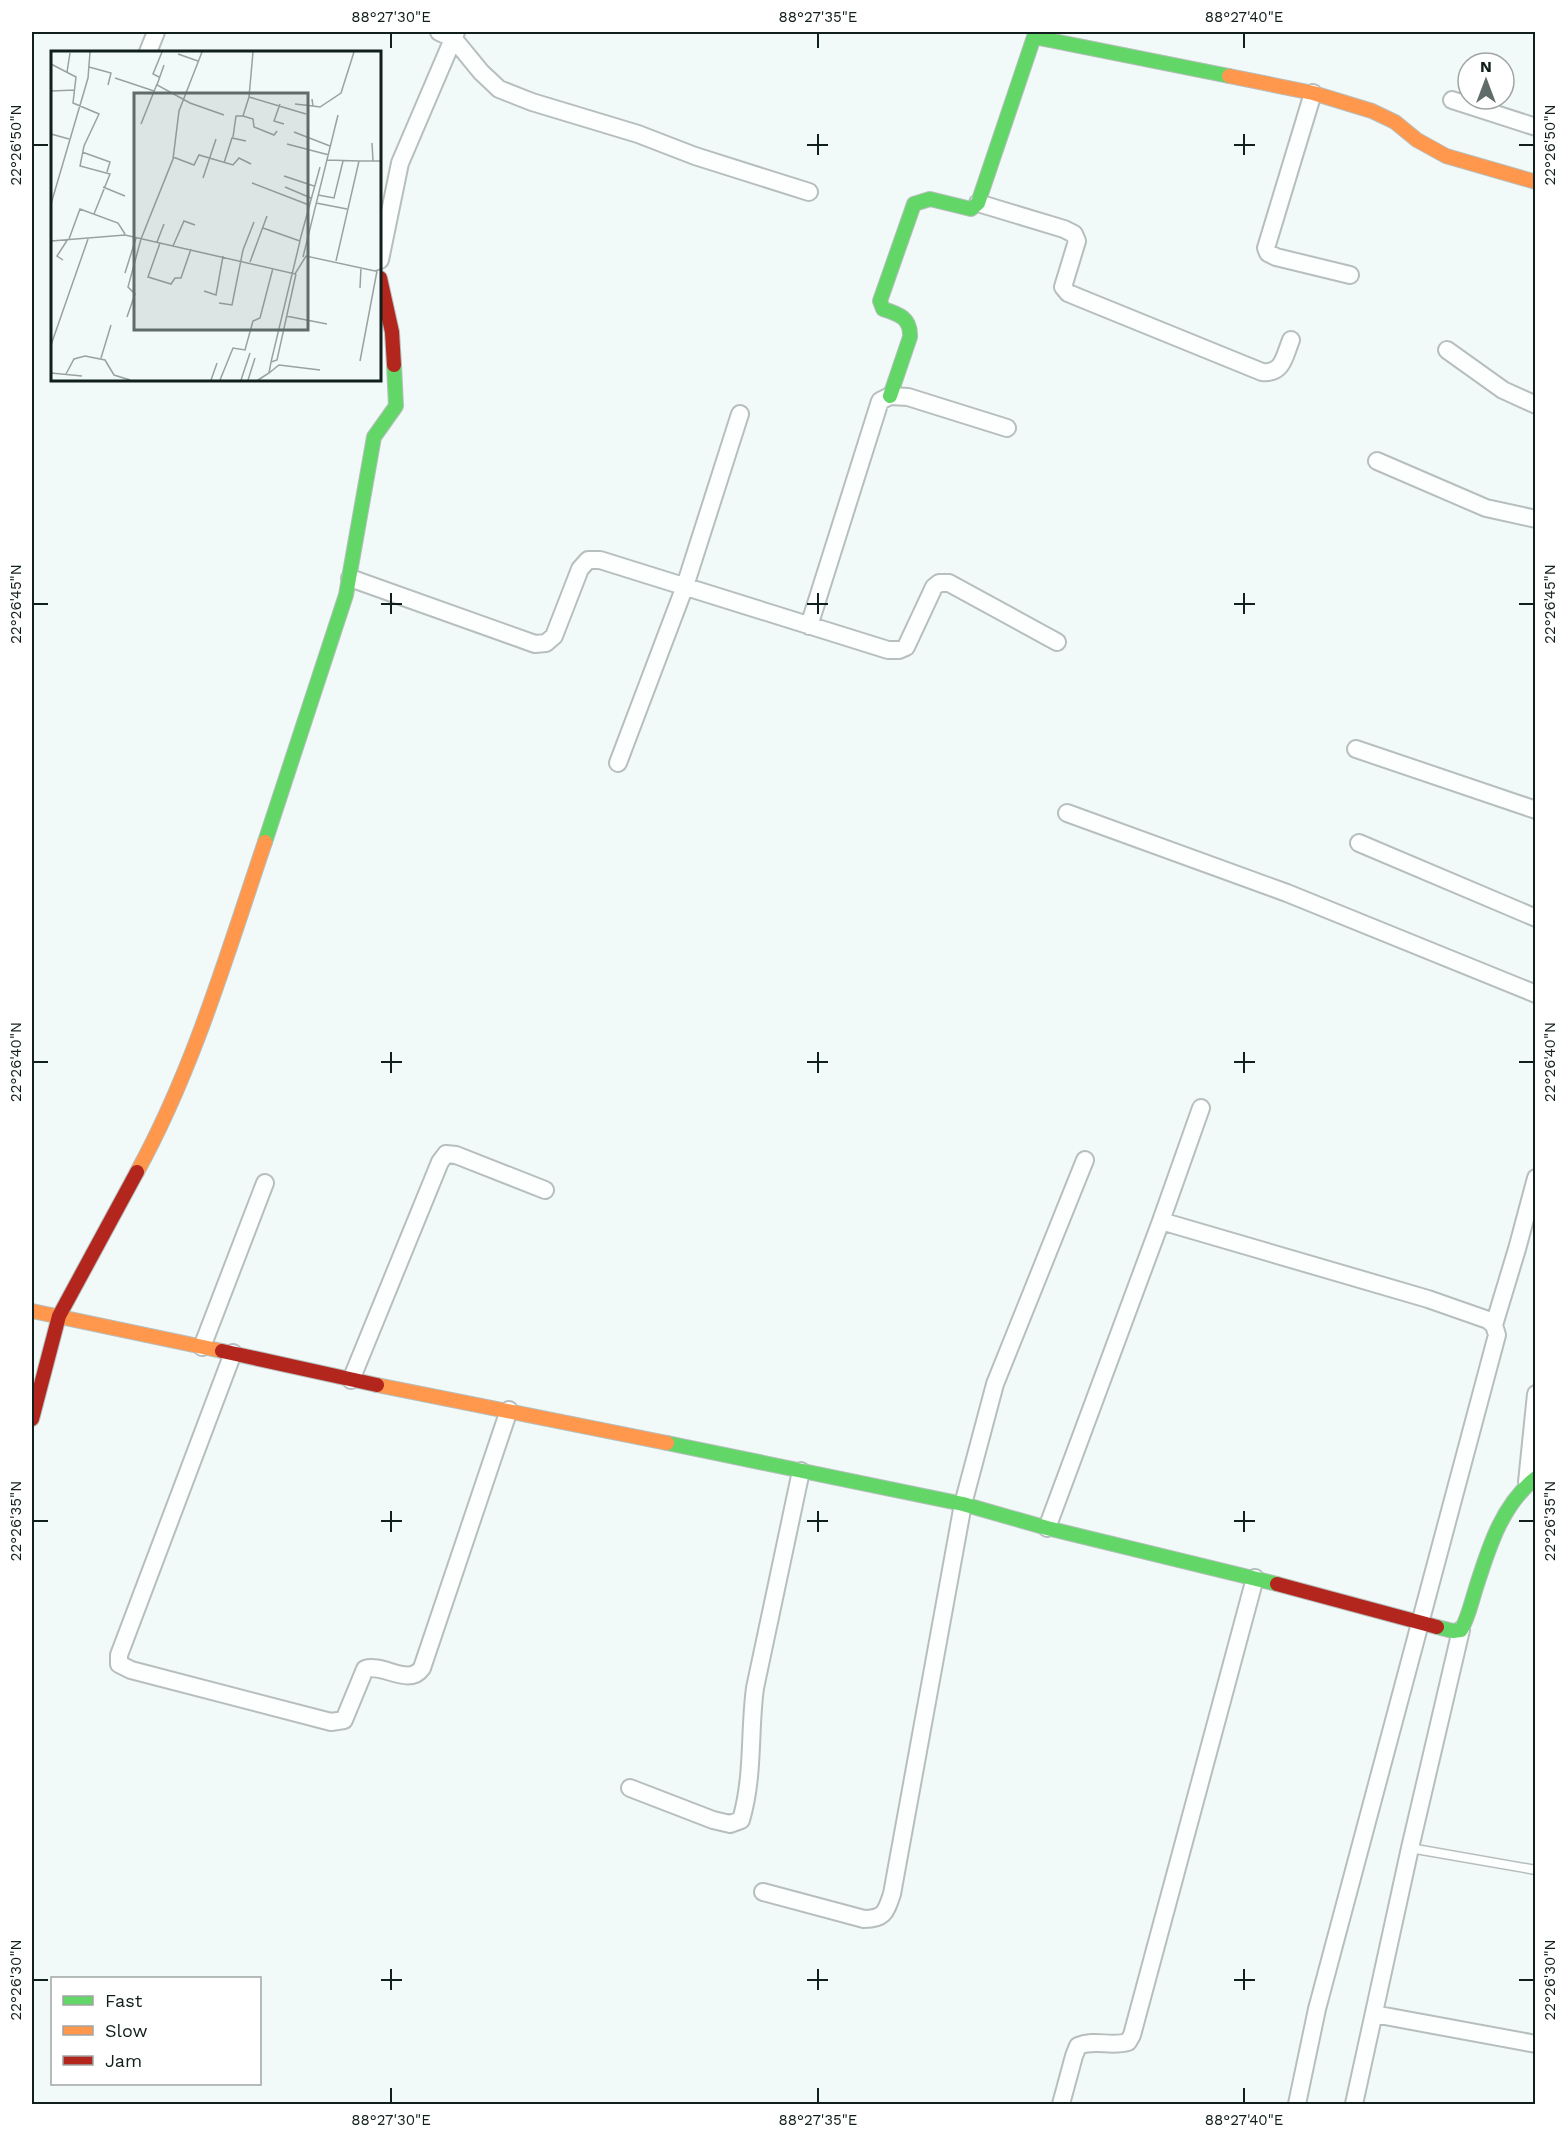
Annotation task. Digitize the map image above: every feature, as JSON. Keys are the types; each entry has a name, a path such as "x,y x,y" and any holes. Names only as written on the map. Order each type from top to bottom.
{"street":[{"path":"148,51 156,32"},
{"path":"381,255 400,163 450,34 481,72 499,89 532,102 638,134 695,156 809,192"},
{"path":"890,396 912,328 906,319 883,309 880,301 914,204 926,197 937,199 958,209 971,209 978,203 1034,34 1313,93 1372,111 1395,122 1417,140 1446,156 1536,182"},
{"path":"1313,93 1266,248 1268,253 1276,257 1350,275"},
{"path":"1452,100 1536,127"},
{"path":"978,203 1074,234 1077,241 1063,287 1085,300 1262,372 1271,373 1279,369 1291,340"},
{"path":"32,1419 59,1316 145,1158 193,1053 265,843 350,578 374,436 396,405 392,332 381,282"},
{"path":"1447,350 1503,390 1536,405"},
{"path":"809,626 880,400 890,396 908,397 1006,428"},
{"path":"618,763 685,586 740,414"},
{"path":"1377,461 1486,508 1536,519"},
{"path":"350,578 535,644 546,643 554,636 580,569 588,560 600,560 888,650 899,650 906,647 934,586 939,583 949,583 1057,642"},
{"path":"1356,749 1536,810"},
{"path":"1067,813 1287,893 1536,994"},
{"path":"1359,843 1536,918"},
{"path":"1047,1528 1201,1108"},
{"path":"351,1380 440,1162 446,1154 456,1155 545,1190"},
{"path":"763,1892 864,1919 876,1919 886,1911 892,1894 963,1504 995,1384 1084,1160"},
{"path":"1297,2104 1317,2009 1495,1345 1497,1335 1494,1325 1536,1178"},
{"path":"202,1347 265,1183"},
{"path":"1161,1221 1428,1299 1477,1315 1494,1325"},
{"path":"32,1311 351,1380 963,1504 1047,1528 1255,1578 1451,1630 1464,1625 1501,1521 1510,1503 1531,1480 1536,1394"},
{"path":"233,1353 119,1655 119,1664 130,1670 331,1722 344,1720 365,1669 378,1668 411,1676 418,1674 422,1668 508,1410"},
{"path":"630,1788 713,1820 730,1824 741,1820 747,1801 750,1777 752,1708 755,1688 801,1471"},
{"path":"1061,2104 1078,2046 1088,2042 1118,2045 1128,2042 1131,2035 1255,1578"},
{"path":"1354,2104 1410,1848 1451,1630"},
{"path":"1374,2014 1536,2044"}],"lane":[{"path":"1410,1848 1536,1870"}],"traffic: fast":[{"path":"890,396 910,331 906,321 883,309 880,301 914,204 930,199 971,209 978,203 1034,37 1229,76"},
{"path":"265,842 346,595 374,437 396,406 394,365"},
{"path":"667,1443 963,1504 1047,1528 1277,1584"},
{"path":"1437,1627 1453,1631 1461,1630 1497,1529 1514,1501 1536,1478"}],"traffic: slow":[{"path":"1229,76 1313,93 1372,111 1395,122 1417,140 1446,156 1536,182"},
{"path":"137,1172 193,1051 265,842"},
{"path":"32,1311 222,1351"},
{"path":"377,1385 667,1443"}],"traffic: jam":[{"path":"381,282 392,332 394,365"},
{"path":"32,1419 59,1316 137,1172"},
{"path":"222,1351 377,1385"},
{"path":"1277,1584 1437,1627"}]}
